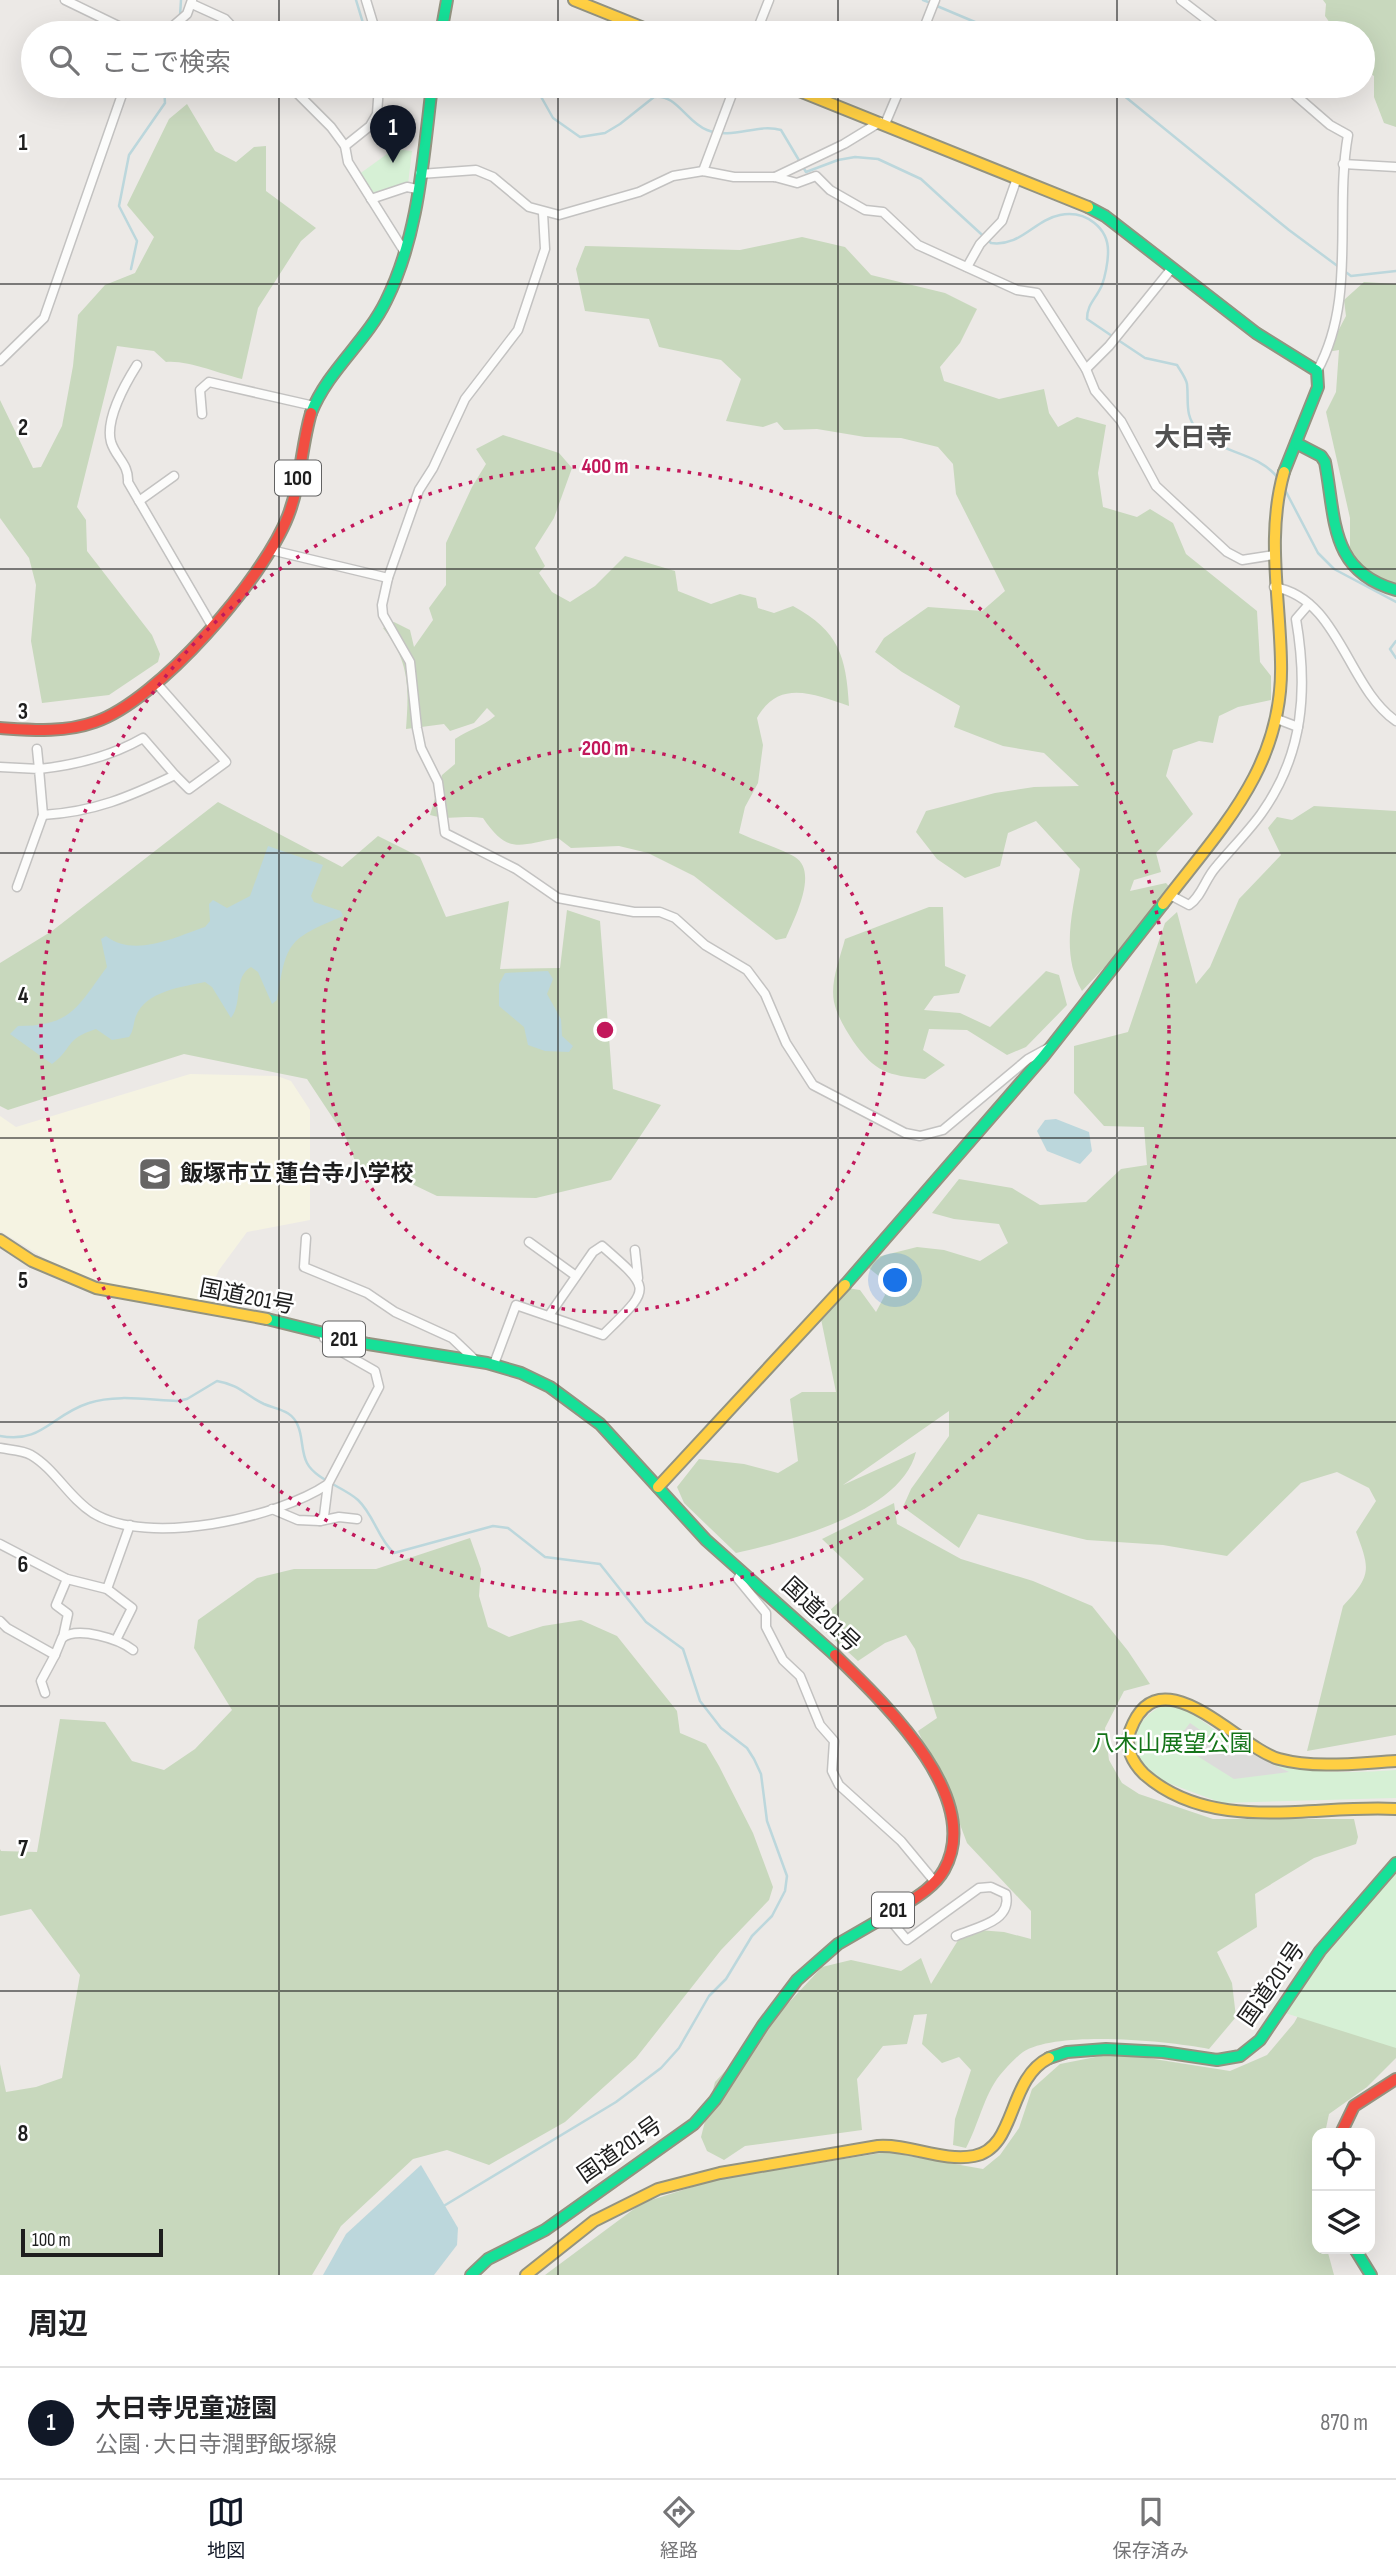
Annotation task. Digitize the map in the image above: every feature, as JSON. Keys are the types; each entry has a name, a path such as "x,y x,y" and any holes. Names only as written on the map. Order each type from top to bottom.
{"main road":[{"path":"443,21 447,0"},
{"path":"574,0 626,21"},
{"name":"100","path":"0,728 56,732 92,724 131,706 158,685 248,585 288,517 314,406 323,387 374,324 396,278 420,174 430,98"},
{"path":"659,1488 819,1314 1054,1045 1244,796 1270,746 1277,719 1281,666 1274,587 1273,523 1278,495 1318,387 1317,370 1256,333 1105,216 1081,203 818,98"},
{"path":"1296,443 1321,456 1325,462 1343,550 1352,567 1363,577 1396,590"},
{"name":"国道201号","path":"0,1240 47,1270 98,1291 132,1299 264,1319 379,1347 475,1360 494,1364 545,1384 586,1410 606,1427 711,1545 874,1693 916,1744 943,1788 955,1817 952,1852 947,1866 936,1882 832,1947 798,1977 783,1995 707,2112 692,2126 526,2241 480,2263 471,2275"},
{"path":"1396,1760 1300,1761 1259,1753 1202,1711 1184,1700 1172,1698 1159,1698 1151,1703 1133,1724 1128,1736 1128,1751 1134,1766 1144,1775 1170,1792 1211,1805 1242,1812 1371,1807 1396,1809"},
{"name":"国道201号","path":"526,2275 590,2223 647,2193 700,2177 865,2147 896,2145 975,2156 982,2154 998,2142 1021,2081 1037,2064 1052,2055 1065,2052 1134,2051 1214,2060 1242,2056 1256,2045 1310,1963 1396,1863"},
{"path":"1343,2128 1350,2109 1364,2095 1396,2079"},
{"path":"1358,2254 1371,2275"}],"street":[{"path":"65,0 108,21"},
{"path":"366,0 372,21"},
{"path":"761,21 769,0"},
{"path":"927,21 935,0"},
{"path":"1181,0 1208,21"},
{"path":"178,21 187,13 192,2 227,21"},
{"path":"0,361 44,318 121,98"},
{"path":"301,98 345,146 348,162 404,251"},
{"path":"345,146 370,126 377,114 378,98"},
{"path":"703,171 730,98"},
{"path":"775,177 882,123 895,98"},
{"path":"1299,98 1330,125 1348,135 1343,164 1342,284 1334,332 1317,370"},
{"path":"1343,164 1396,167"},
{"path":"420,174 476,170 493,177 515,198 543,213 559,215 639,192 673,176 703,171 734,177 775,177 797,183 816,176 830,190 865,210 883,212 918,245 1017,290 1037,293 1086,369 1095,391 1121,421 1156,486 1227,552 1242,560 1274,555"},
{"path":"967,268 980,244 1002,221 1017,178"},
{"path":"370,199 407,187 417,188"},
{"path":"543,213 545,249 518,330 465,399 433,468 419,490 388,578 383,615 410,662 417,728 421,748 438,782 444,834 516,869 558,898 634,912 660,912 675,918 705,944 747,970 765,994 786,1043 813,1085 905,1133 920,1136 943,1130 1028,1059 1054,1045"},
{"path":"1086,369 1109,346 1172,268"},
{"path":"137,365 121,393 112,422 111,442 129,471 128,482 212,625"},
{"path":"202,414 200,390 209,382 314,406"},
{"path":"139,501 174,476"},
{"path":"271,550 388,578"},
{"path":"1274,587 1293,590 1309,604 1331,630 1376,702 1396,720"},
{"path":"1170,895 1189,905 1198,899 1202,886 1213,870 1262,812 1288,763 1298,727 1304,685 1303,655 1296,619 1309,604"},
{"path":"0,767 39,769 75,765 103,757 143,738 189,789 226,762 158,685"},
{"path":"1277,719 1298,727"},
{"path":"17,887 43,815 37,749"},
{"path":"43,815 79,812 111,803 175,775"},
{"path":"306,1238 304,1267 367,1293 395,1312 452,1338 475,1360"},
{"path":"528,1242 576,1276"},
{"path":"550,1314 593,1252 602,1246 634,1273 638,1281"},
{"path":"494,1364 516,1305 550,1314 603,1335 639,1298 635,1250"},
{"path":"319,1334 340,1351 375,1371 379,1387 328,1484 324,1516 320,1521"},
{"path":"0,1448 29,1453 93,1513 130,1525 194,1528 230,1521 315,1493 328,1484"},
{"path":"272,1508 298,1520 320,1521 340,1517 357,1519"},
{"path":"107,1589 130,1525"},
{"path":"0,1544 67,1579 107,1589 132,1608 117,1638"},
{"path":"742,1571 738,1579 766,1613 766,1627 783,1660 800,1676 820,1725 834,1741 832,1771 839,1785 901,1841 936,1882"},
{"path":"45,1693 41,1681 62,1638 68,1614 56,1605 67,1579"},
{"path":"0,1621 7,1628 55,1655"},
{"path":"1,1637 7,1628"},
{"path":"62,1638 73,1633 117,1638 133,1650"},
{"path":"886,1914 907,1940 979,1888 991,1886 1006,1894 1007,1902 1003,1915 998,1920 956,1936"}],"shaded area":[{"name":"飯塚市立 蓮台寺小学校","path":"190,1074 277,1076 291,1081 310,1110 310,1220 247,1232 219,1270 211,1288 212,1302 116,1287 69,1273 0,1231 0,1116 16,1127"},
{"path":"1190,1723 1229,1750 1236,1746 1289,1772 1234,1779 1175,1742"}],"green space":[{"path":"1323,0 1396,0 1396,127 1384,123 1374,98 1375,21 1329,21 1325,16 1326,4"},
{"path":"187,104 215,151 236,162 254,147 266,146 266,191 316,228 301,241 258,308 242,379 194,365 166,362 154,351 117,346 77,507 86,520 87,551 152,635 160,654 158,662 109,695 42,703 31,641 36,585 29,558 0,518 0,400 33,468 41,467 62,426 73,366 78,315 105,285 135,273 154,237 127,205 169,119"},
{"path":"394,149 412,151 408,184 371,194 358,175"},
{"path":"802,237 845,247 871,275 945,293 977,309 960,343 940,367 944,381 999,399 1044,389 1049,413 1058,427 1077,417 1106,425 1098,473 1103,507 1137,517 1150,509 1173,523 1186,554 1257,611 1260,662 1271,676 1271,700 1238,707 1219,716 1213,743 1199,741 1173,750 1166,776 1193,814 1156,853 1161,872 1134,880 1130,891 1166,883 1175,893 1082,991 1075,977 1070,947 1080,869 1036,821 1008,833 1000,866 965,878 937,859 916,832 926,811 995,793 1034,787 1079,786 1044,753 1003,746 954,727 960,706 902,672 875,652 884,638 928,607 982,611 1005,591 956,494 953,464 938,447 901,438 865,437 817,429 784,430 777,422 763,427 726,421 741,379 721,360 659,347 649,319 585,311 576,269 585,246 740,250"},
{"path":"1364,282 1396,284 1396,587 1371,581 1350,559 1350,518 1326,412 1336,392 1339,350 1327,352 1346,316 1344,300"},
{"path":"503,435 559,453 572,468 554,518 535,548 545,566 539,573 552,592 570,602 595,586 625,556 675,571 678,591 711,604 740,594 756,598 758,608 774,613 793,606 821,625 837,647 845,673 849,706 810,694 786,694 766,706 757,718 763,745 758,783 745,807 739,833 789,854 802,864 805,873 803,896 786,938 776,940 694,876 648,853 619,846 571,848 558,838 524,845 515,844 500,838 483,818 444,818 430,815 442,775 455,764 455,739 495,716 487,708 474,723 450,731 444,724 406,729 406,676 398,652 383,628 394,622 410,630 414,647 433,620 429,608 446,585 446,543 472,487 486,464 476,449"},
{"path":"218,802 342,867 378,836 420,857 446,917 509,901 500,969 560,968 567,910 600,921 613,1089 661,1105 611,1180 536,1198 437,1196 385,1171 364,1169 355,1161 346,1138 307,1079 184,1054 8,1110 0,1106 0,963 52,931"},
{"path":"1314,806 1396,811 1396,1735 1307,1751 1343,1606 1359,1587 1366,1571 1356,1532 1376,1501 1369,1488 1337,1472 1301,1483 1227,1556 1163,1545 1087,1540 978,1514 959,1548 903,1507 911,1489 949,1436 949,1411 843,1485 916,1452 906,1473 889,1492 840,1521 784,1541 736,1553 684,1503 677,1487 699,1459 744,1464 778,1473 798,1461 790,1399 802,1392 836,1392 821,1319 841,1287 860,1290 876,1312 885,1295 880,1277 865,1265 873,1258 917,1247 944,1250 980,1261 1008,1243 999,1224 954,1219 932,1213 959,1179 1012,1188 1040,1205 1086,1202 1121,1169 1147,1165 1144,1127 1104,1126 1074,1093 1074,1046 1128,1032 1165,923 1177,912 1196,984 1210,967 1239,899 1281,855 1268,828 1277,817 1292,820"},
{"path":"929,907 943,907 945,966 966,975 959,993 934,996 924,1010 960,1013 990,1027 1046,971 1059,975 1067,1005 1026,1047 1007,1055 967,1030 929,1029 923,1050 945,1065 925,1079 892,1074 869,1060 842,1023 835,1007 833,986 845,939"},
{"path":"894,1503 897,1524 961,1559 1033,1581 1092,1606 1150,1684 1124,1691 1105,1728 1109,1760 1122,1783 1139,1794 1213,1819 1354,1819 1358,1837 1356,1844 1314,1858 1255,1894 1257,1927 1217,1952 1232,1983 1236,2017 1209,2049 1114,2039 1061,2041 1039,2045 1023,2052 994,2083 966,2148 953,2145 955,2119 971,2070 959,2057 942,2063 922,2044 927,2014 914,2015 907,2044 883,2046 857,2079 862,2130 745,2146 724,2160 707,2151 701,2137 715,2082 822,1967 851,1960 901,1971 921,1958 931,1984 965,1929 1004,1932 1031,1939 1031,1911 967,1843 918,1731 937,1718 915,1649 906,1635 885,1643 858,1661 816,1623 864,1579 822,1539"},
{"path":"470,1538 481,1569 479,1596 488,1627 509,1637 543,1626 581,1620 617,1636 677,1711 680,1733 706,1744 719,1766 753,1833 773,1887 769,1900 721,1950 636,2058 565,2122 489,2165 447,2150 413,2159 341,2226 312,2275 0,2275 0,2064 6,2092 36,2087 62,2078 80,1975 31,1909 0,1916 0,1849 37,1852 60,1719 105,1722 132,1761 164,1770 195,1749 232,1710 194,1648 198,1620 257,1578 294,1569 376,1569"},
{"name":"八木山展望公園","path":"1170,1703 1191,1713 1228,1740 1264,1760 1320,1771 1396,1770 1396,1798 1222,1803 1168,1783 1137,1764 1132,1741 1146,1717"},
{"path":"1396,1872 1396,2048 1285,2013 1325,1954"},
{"path":"1396,1883 1396,2058 1367,2087 1329,2114 1326,2128 1312,2128 1312,2254 1328,2254 1334,2275 545,2275 642,2203 714,2180 887,2152 983,2169 1000,2155 1019,2128 1032,2089 1060,2064 1116,2053 1230,2071 1267,2055 1294,2023 1318,1981"}],"water":[{"path":"268,846 323,865 311,896 314,902 341,911 343,916 310,931 293,945 284,965 277,1000 272,1004 258,972 251,967 242,977 237,1005 231,1018 212,987 205,982 176,988 148,1001 136,1016 129,1037 112,1040 96,1029 79,1037 52,1064 10,1034 18,1026 50,1022 72,1012 107,967 101,939 106,936 129,945 155,944 205,927 210,921 209,904 213,900 227,908 250,896"},
{"path":"548,971 553,979 547,994 561,1019 562,1036 573,1046 569,1052 545,1051 528,1045 524,1027 499,1006 499,984 505,973"},
{"path":"1056,1119 1089,1132 1092,1151 1080,1164 1047,1151 1037,1131 1045,1120"},
{"path":"421,2165 458,2228 457,2245 434,2275 323,2275 346,2234"}],"waterway":[{"path":"180,16 181,0"},
{"path":"356,0 362,21"},
{"path":"923,0 931,3"},
{"path":"937,6 973,21"},
{"path":"131,269 137,241 119,206 129,155 165,103 165,98"},
{"path":"542,98 553,118 580,137 605,133 653,98"},
{"path":"666,98 700,126 717,133 763,128 781,130 806,172 838,160 855,157 878,159 921,179 991,243 1011,241 1042,222 1060,215 1087,218 1105,236 1108,253 1103,282 1090,305 1087,319 1112,336"},
{"path":"1127,98 1289,230 1351,276 1396,271"},
{"path":"1118,340 1145,358 1177,365 1186,382 1189,414 1198,431 1216,444 1259,462 1278,478"},
{"path":"1283,486 1318,553 1334,569 1396,602"},
{"path":"1396,641 1390,649 1396,658"},
{"path":"0,1436 26,1436 76,1408 99,1400 133,1398 177,1401 187,1399 217,1381 231,1385 292,1417 300,1430 305,1459 311,1469 358,1500 394,1553 493,1526 508,1528 545,1557 600,1564 646,1622 683,1649 700,1701 721,1728 747,1748 754,1759 761,1774 767,1821 787,1876 785,1891 772,1916 752,1936 726,1979 709,1996 679,2048 661,2068 616,2102 442,2207"}],"traffic: fast":[{"path":"443,21 447,0"},
{"path":"311,413 327,383 378,316 397,276 413,223 431,98"},
{"path":"1088,207 1105,216 1256,333 1317,371 1318,387 1284,472"},
{"path":"1296,443 1321,456 1325,462 1335,523 1347,556 1358,570 1374,581 1396,590"},
{"path":"845,1285 1043,1057 1163,904"},
{"path":"267,1319 368,1344 487,1363 521,1373 550,1387 600,1424 706,1540 835,1655"},
{"path":"1049,2058 1067,2052 1106,2049 1163,2052 1217,2060 1240,2056 1260,2040 1320,1951 1396,1863"},
{"path":"471,2275 488,2259 545,2230 694,2124 715,2100 763,2025 797,1980 838,1944 895,1911"},
{"path":"1358,2254 1371,2275"}],"traffic: slow":[{"path":"574,0 626,21"},
{"path":"817,98 1088,207"},
{"path":"1163,904 1227,821 1245,793 1261,764 1272,733 1279,699 1281,662 1275,567 1276,519 1284,472"},
{"path":"0,1240 32,1261 96,1288 267,1319"},
{"path":"658,1487 845,1285"},
{"path":"1396,1761 1323,1765 1279,1759 1262,1751 1200,1710 1179,1702 1160,1700 1143,1709 1128,1737 1131,1754 1144,1774 1171,1793 1201,1805 1232,1811 1265,1812 1396,1809"},
{"path":"526,2275 594,2221 658,2189 720,2173 878,2146 950,2157 974,2156 988,2150 998,2140 1026,2081 1035,2068 1049,2058"}],"traffic: jam":[{"path":"0,728 60,729 95,722 120,710 177,664 233,603 275,542 292,503 311,413"},
{"path":"835,1655 878,1698 922,1752 940,1782 951,1812 953,1842 944,1870 929,1888 895,1911"},
{"path":"1343,2128 1354,2106 1396,2079"}],"place":[{"name":"大日寺児童遊園","path":"393,163"},
{"name":"飯塚市立 蓮台寺小学校","path":"155,1174"}],"district":[{"name":"大日寺","path":"1193,438"}]}
